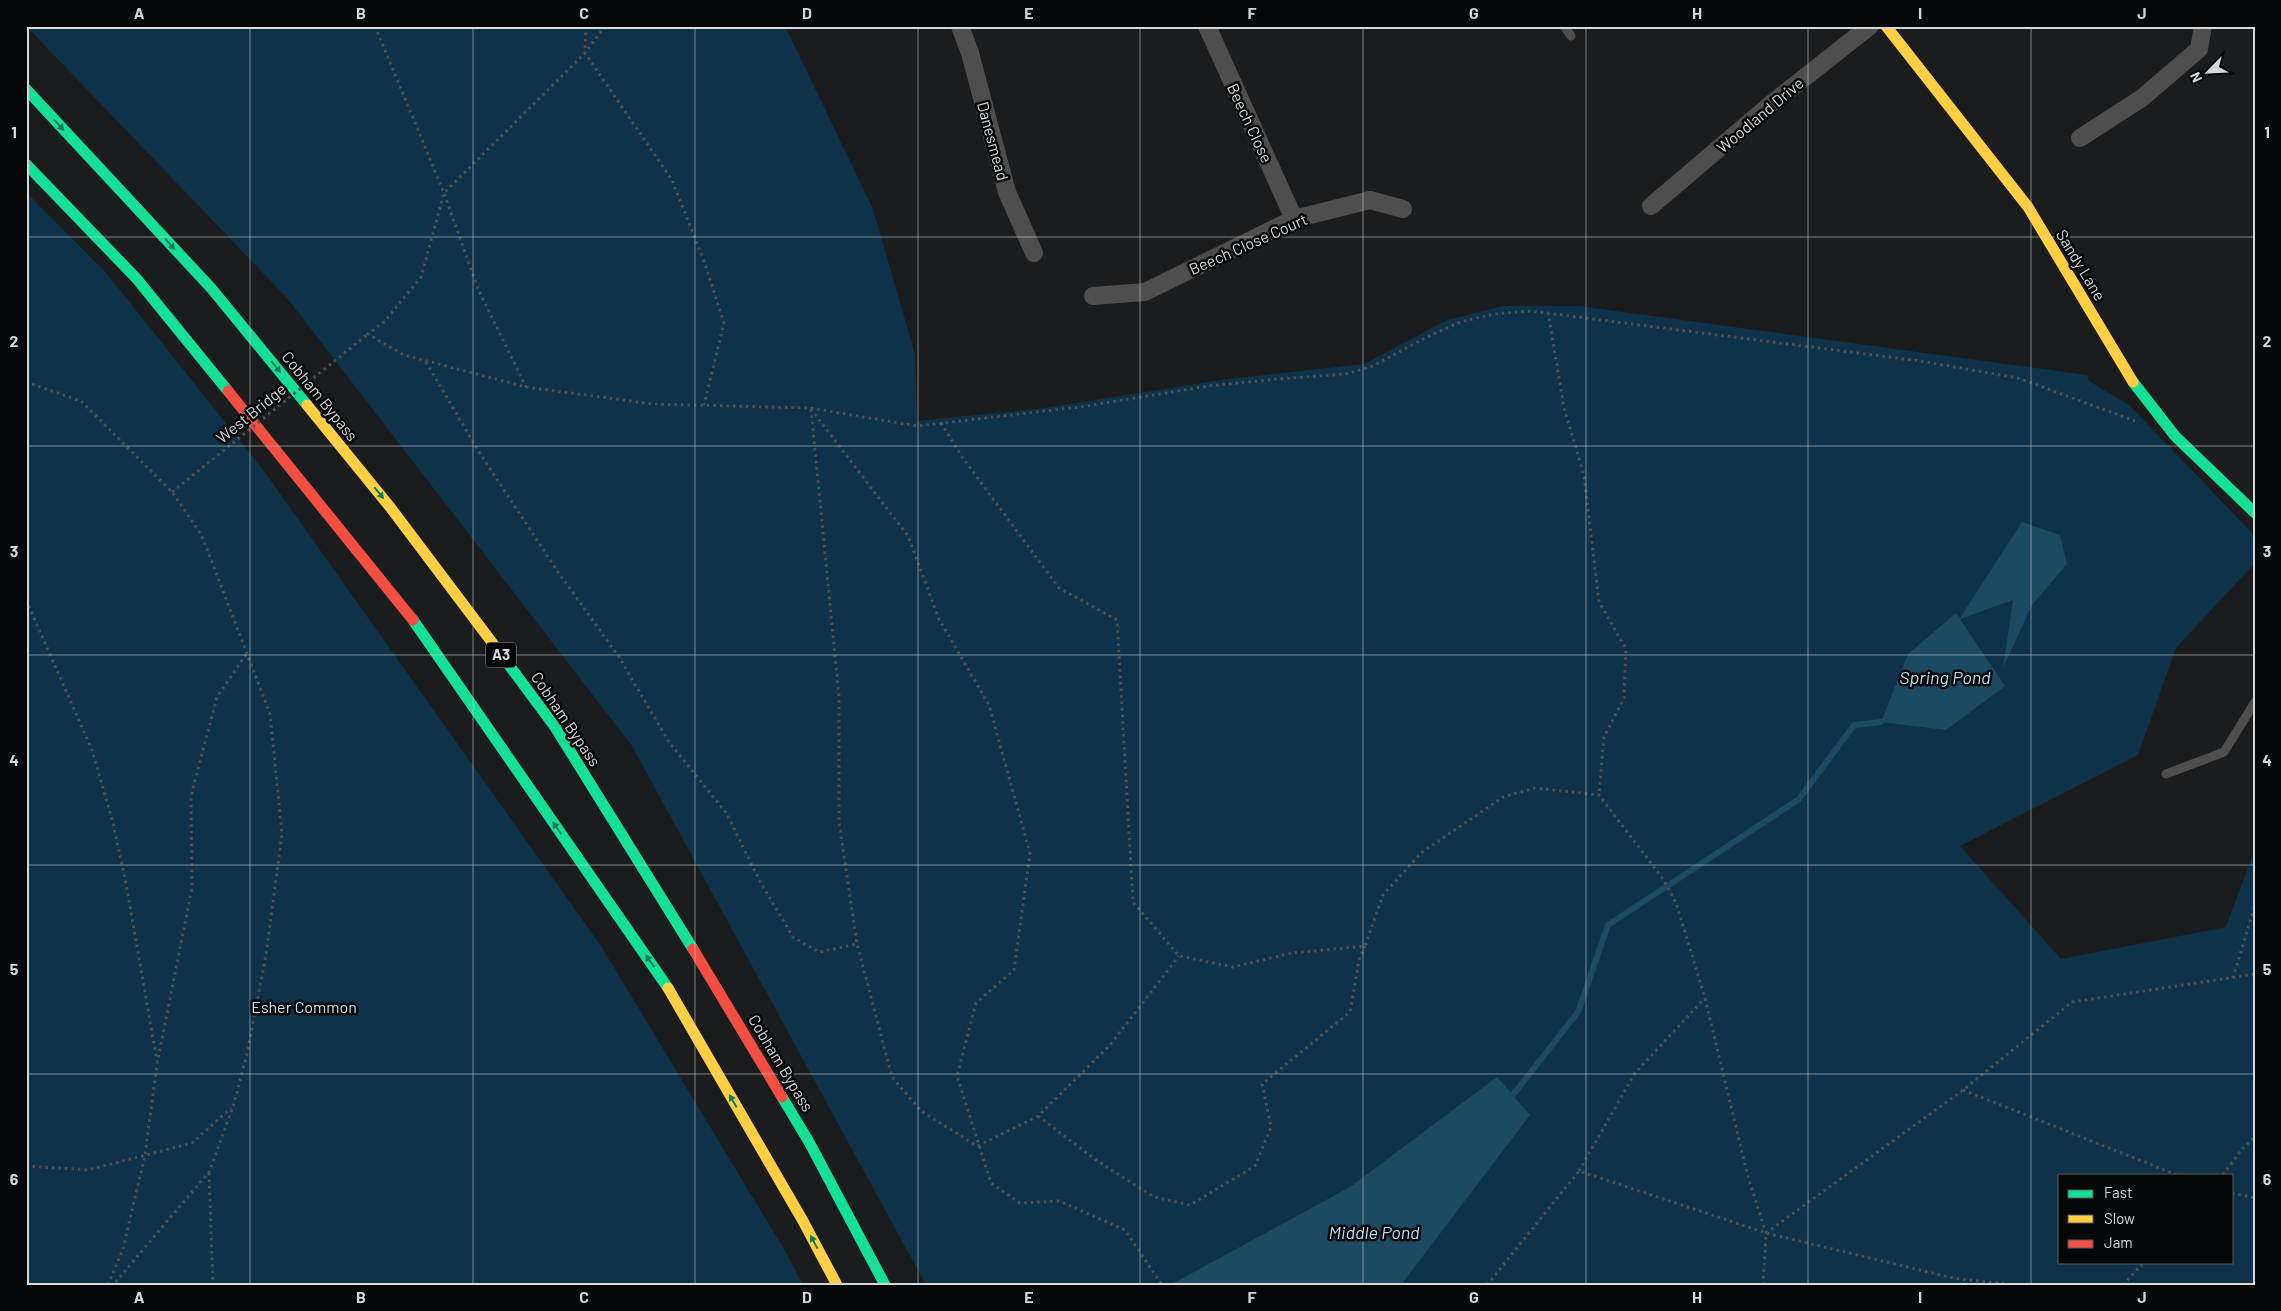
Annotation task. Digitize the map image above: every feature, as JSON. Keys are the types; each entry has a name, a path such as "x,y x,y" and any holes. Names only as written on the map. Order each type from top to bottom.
{"main road":[{"name":"Sandy Lane","path":"1886,26 2028,207 2109,344 2140,392 2175,436 2255,513"},
{"name":"Cobham Bypass","path":"26,89 211,288 390,507 555,727 689,942 809,1142 885,1285"},
{"path":"26,164 136,278 408,612 667,986 803,1220 837,1285"}],"street":[{"name":"Danesmead","path":"960,26 970,53 1006,192 1034,253"},
{"name":"Beech Close","path":"1207,26 1294,219"},
{"name":"Woodland Drive","path":"1651,206 1771,104 1870,26"},
{"path":"2080,138 2142,98 2199,49 2203,26"},
{"name":"Beech Close Court","path":"1093,296 1145,292 1294,219 1370,200 1404,209"}],"lane":[{"path":"1564,26 1571,36"},
{"path":"2166,774 2224,752 2255,702"}],"path":[{"path":"375,26 444,193 478,289 526,387"},
{"path":"586,26 585,53 672,180 724,323 704,405"},
{"path":"444,193 585,53 605,26"},
{"name":"West Bridge","path":"172,492 385,321 421,277 444,193"},
{"path":"368,334 404,355 526,387 653,404 810,408 917,426 1080,408 1208,386 1346,374 1373,366 1423,339 1460,322 1494,314 1548,312 1920,361 2018,378 2138,423"},
{"path":"1548,312 1564,408 1584,476 1599,602 1626,649 1624,698 1604,738 1599,795 1663,879 1676,903 1705,998 1748,1177 1766,1233 1763,1285"},
{"path":"425,361 495,476 558,572 619,656 669,742 727,814 758,878 793,937 819,952 857,944"},
{"path":"26,382 81,401 172,492 202,536 270,714 282,834 266,955 247,1054 233,1107 209,1172 113,1285"},
{"path":"810,408 839,697 839,822 857,944 892,1077 921,1111 978,1146"},
{"path":"810,408 908,536 939,619 988,704 1030,853 1014,970 976,1004 957,1076 991,1184 1020,1204 1058,1201 1125,1230 1162,1285"},
{"path":"940,423 962,457 1059,588 1117,620 1133,902 1179,956 1233,967 1292,953 1365,946"},
{"path":"26,600 92,750 112,819 125,878 157,1064"},
{"path":"108,1285 123,1249 146,1155 157,1064 192,888 191,796 217,697 247,652"},
{"path":"1038,1116 1096,1160 1154,1197 1190,1205 1254,1166 1271,1127 1262,1084 1350,1012 1360,960 1383,895 1421,853 1503,797 1535,788 1599,795"},
{"path":"2233,978 2255,905"},
{"path":"978,1146 1038,1116 1110,1045 1179,956"},
{"path":"1766,1233 1963,1090 2072,1002 2255,974"},
{"path":"1487,1285 1579,1172 1635,1073 1705,998"},
{"path":"1963,1090 2174,1174"},
{"path":"26,1166 88,1170 192,1143 233,1107"},
{"path":"2224,1174 2242,1149 2255,1137"},
{"path":"209,1172 213,1285"},
{"path":"1579,1172 1766,1233 1953,1278 2014,1285"},
{"path":"2234,1193 2255,1198"},
{"path":"2123,1285 2142,1264"}],"green space":[{"path":"26,26 785,26 873,209 915,354 917,421 1044,408 1221,380 1364,364 1447,320 1503,306 1579,306 2087,375 2089,381 2129,405 2255,536 2255,563 2176,648 2138,755 1960,846 2061,959 2226,927 2255,848 2255,1285 926,1285 632,746 287,298"},
{"name":"Esher Common","path":"26,192 108,275 264,471 601,946 787,1254 803,1285 26,1285"}],"water":[{"name":"Spring Pond","path":"2022,522 2060,535 2067,564 2032,605 2003,668 2013,600 1960,619 2005,686 1946,730 1881,722 1908,654 1956,613 1960,618"},
{"name":"Middle Pond","path":"1497,1077 1530,1115 1401,1285 1170,1285 1350,1187"}],"waterway":[{"path":"1513,1095 1578,1012 1608,925 1799,799 1854,725 1881,722"}],"traffic: fast":[{"path":"26,89 211,288 307,405"},
{"path":"26,164 136,278 228,391"},
{"path":"2133,382 2175,436 2255,513"},
{"path":"413,620 668,988"},
{"path":"500,653 555,727 693,949"},
{"path":"782,1097 809,1142 885,1285"}],"traffic: slow":[{"path":"1886,26 2028,207 2133,382"},
{"path":"307,405 390,507 500,653"},
{"path":"668,988 803,1221 837,1285"}],"traffic: jam":[{"path":"228,391 413,620"},
{"path":"693,949 782,1097"}]}
